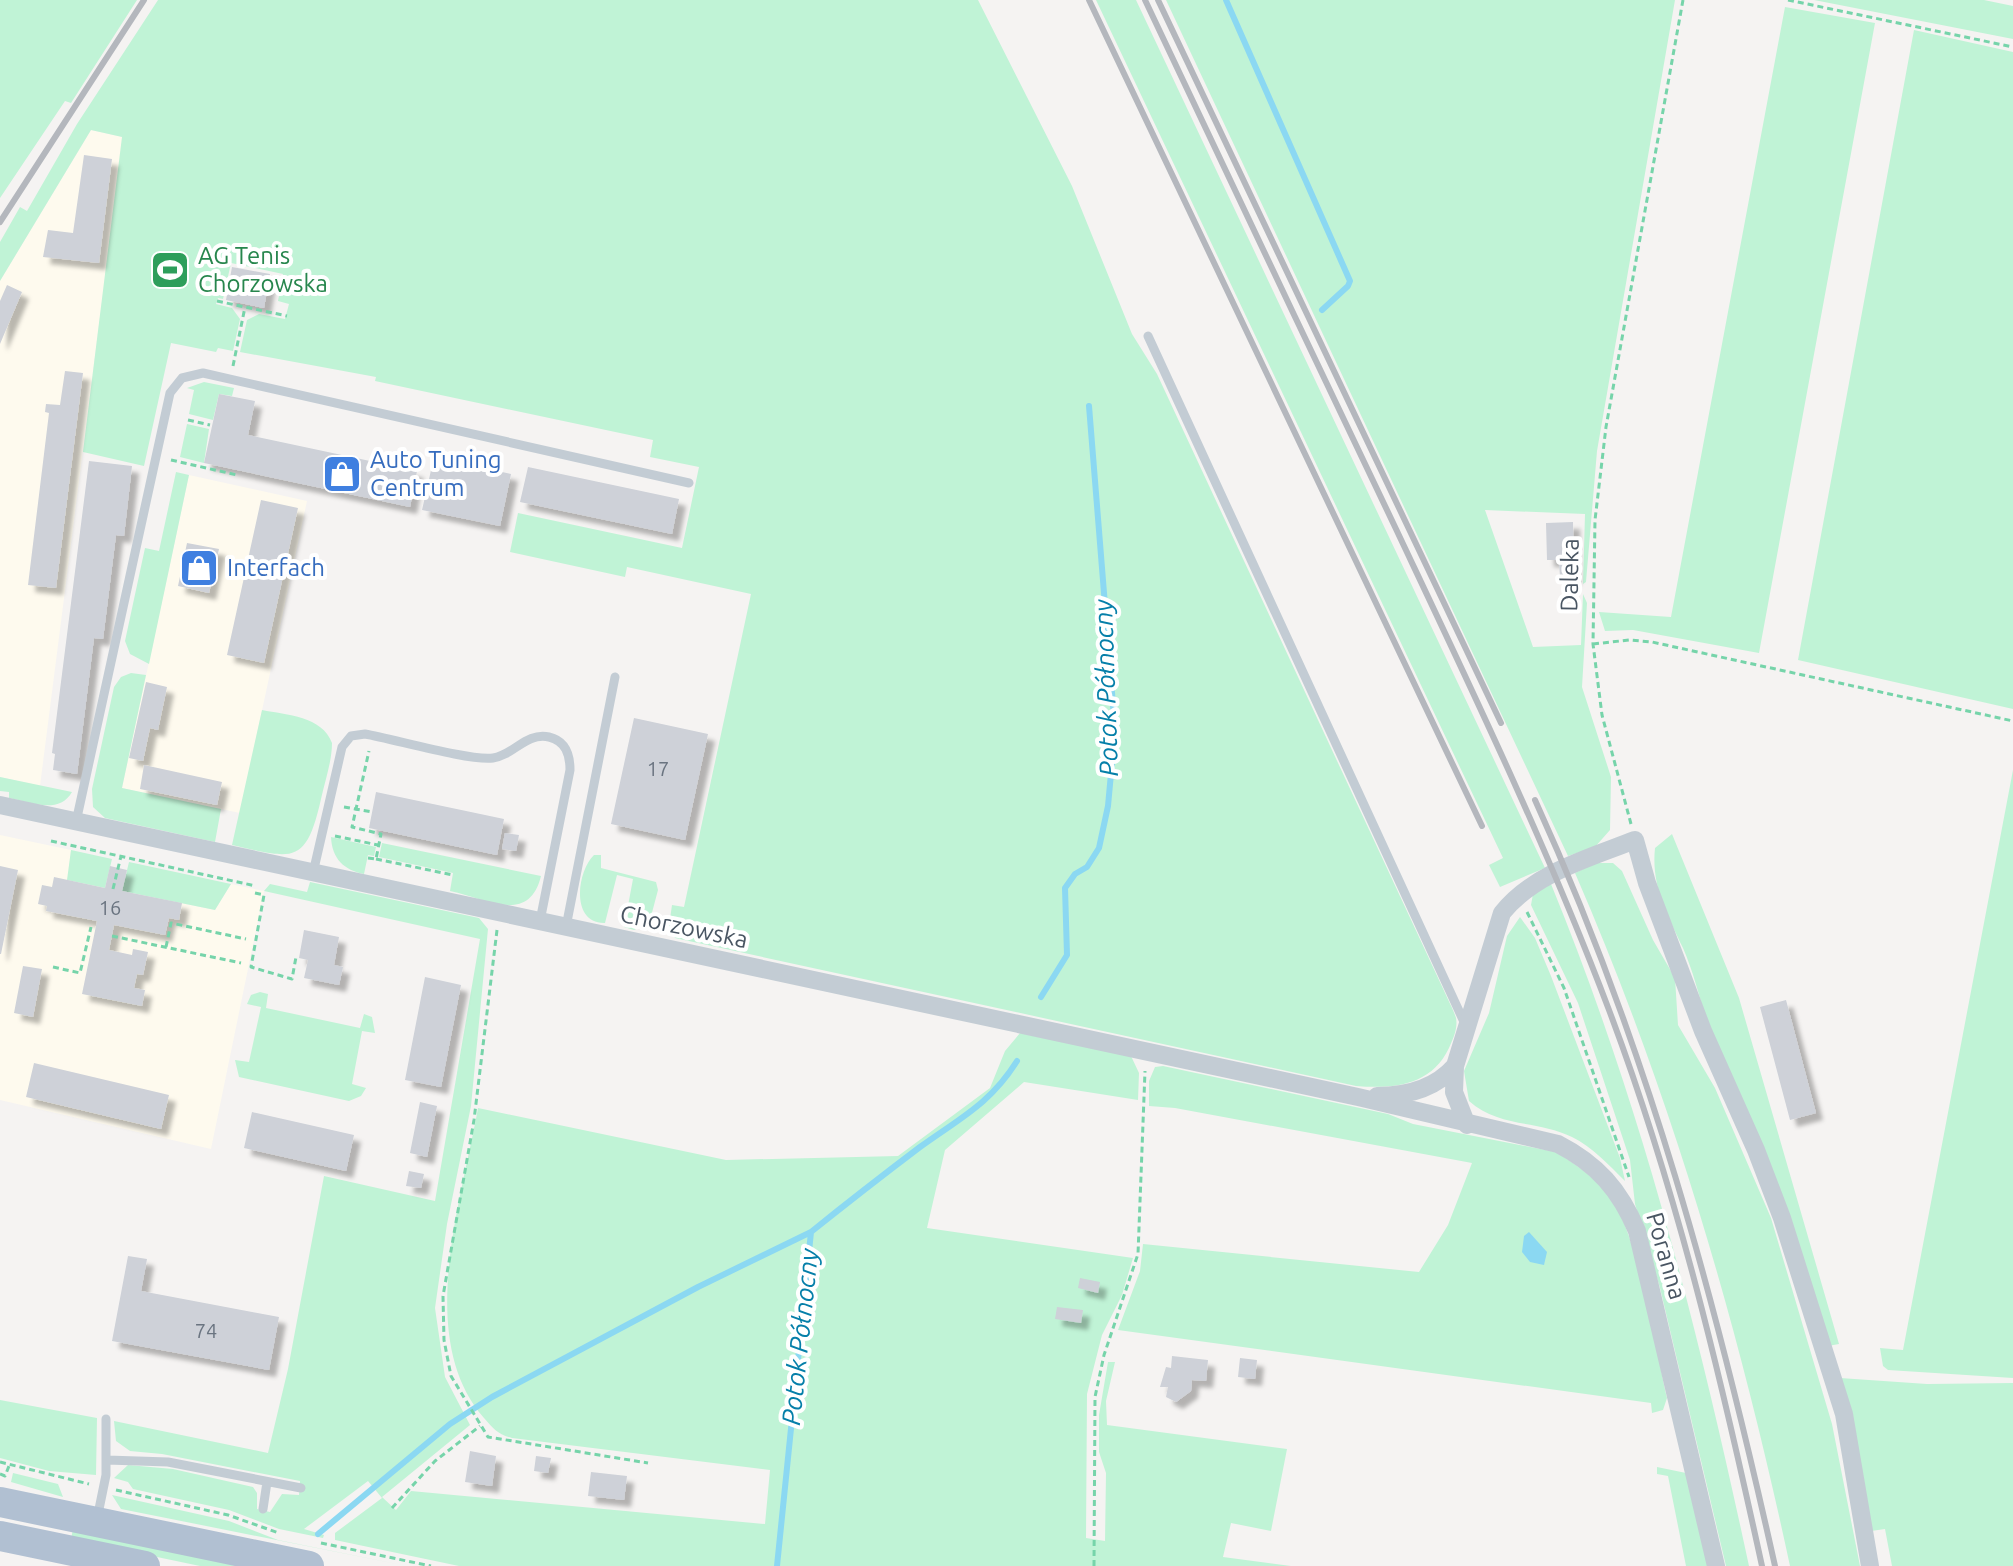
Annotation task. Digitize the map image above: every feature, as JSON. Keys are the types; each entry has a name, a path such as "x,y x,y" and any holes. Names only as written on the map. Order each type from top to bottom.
{"main road":[{"path":"7,1498 53,1513 97,1522 314,1554"},
{"path":"0,1536 118,1563"}],"street":[{"name":"Chorzowska","path":"0,805 1358,1097"},
{"path":"1467,1125 1454,1092 1455,1066 1502,913 1518,895 1565,868 1635,840 1656,907 1703,1031 1756,1150 1782,1218 1844,1414 1870,1566"},
{"path":"1358,1097 1398,1096 1421,1089 1446,1075 1455,1066"},
{"name":"Poranna","path":"1358,1097 1467,1125 1531,1136 1583,1156 1603,1175 1628,1209 1643,1250 1716,1566"}],"lane":[{"path":"1148,336 1468,1030"},
{"path":"76,822 156,456 175,383 203,373 689,483"},
{"path":"566,927 615,677"},
{"path":"313,873 346,741 356,735 373,735 485,758 501,755 530,738 541,736 559,740 566,748 570,778 540,921"},
{"path":"97,1522 107,1460 106,1419"},
{"path":"107,1460 168,1462 301,1488"},
{"path":"263,1509 267,1482"}],"path":[{"name":"Daleka","path":"1635,840 1602,715 1593,644 1594,535 1600,469 1683,0"},
{"path":"1788,0 2013,47"},
{"path":"217,301 287,316"},
{"path":"231,379 245,307"},
{"path":"188,420 210,425"},
{"path":"156,456 237,475"},
{"path":"1593,644 1652,642 2013,721"},
{"path":"373,735 352,827 381,834 376,859"},
{"path":"329,804 372,812"},
{"path":"322,833 378,845"},
{"path":"51,841 256,886"},
{"path":"113,889 121,856"},
{"path":"368,858 453,875"},
{"path":"255,893 264,895 251,967 292,979 296,957"},
{"path":"1518,895 1560,978 1628,1166 1628,1209"},
{"path":"500,912 474,1120 443,1296 444,1340 451,1376 488,1437 514,1444 648,1463"},
{"path":"166,947 171,923 246,939"},
{"path":"53,967 80,973 91,927"},
{"path":"112,936 241,963"},
{"path":"1094,1566 1095,1397 1104,1355 1138,1254 1145,1051"},
{"path":"392,1508 435,1461 480,1426"},
{"path":"0,1462 228,1515 288,1536"},
{"path":"0,1474 5,1476 9,1466"},
{"path":"314,1554 431,1566"}],"shaded area":[{"path":"91,130 123,137 40,786 0,777 0,281"},
{"path":"189,475 307,501 240,813 122,788"},
{"path":"0,835 71,850 68,880 215,910 231,884 264,891 211,1149 0,1100"}],"green space":[{"path":"0,0 137,0 71,103 65,101 0,198"},
{"path":"158,0 978,0 1072,186 1132,334 1157,374 1453,1009 1456,1030 1441,1061 1421,1078 1410,1082 1384,1087 1356,1086 675,938 669,926 672,905 684,907 751,594 627,567 625,577 510,552 518,513 682,548 699,467 650,457 653,440 375,381 376,377 240,352 247,320 259,314 285,319 289,304 278,301 283,274 231,263 223,299 218,298 216,304 232,308 240,319 233,351 218,348 216,352 171,343 144,466 83,452 122,137 91,130 0,281 0,242 20,207 27,211 77,124"},
{"path":"1096,0 1136,0 1545,868 1500,887 1489,865 1503,858"},
{"path":"1166,0 1675,0 1597,451 1586,582 1583,584 1585,514 1485,510 1533,647 1581,645 1583,594 1587,603 1582,687 1611,777 1610,830 1595,847 1568,856"},
{"path":"1814,0 1984,0 2013,6 2013,39"},
{"path":"1785,7 1875,23 1759,653 1633,630 1605,631 1599,612 1671,617"},
{"path":"1914,30 2013,52 2013,709 1798,660"},
{"path":"204,382 234,388 232,396 219,394 213,420 189,414 194,390 187,388"},
{"path":"187,424 209,429 204,463 180,457"},
{"path":"176,472 189,475 149,664 130,654 125,641 145,548 159,551"},
{"path":"131,673 146,675 122,788 221,809 215,842 105,818 93,807 92,789 114,687 121,677"},
{"path":"262,710 312,722 327,734 332,743 330,764 315,821 302,847 294,852 270,853 232,845"},
{"path":"2013,770 2013,1378 1888,1370 1883,1366 1880,1348 1903,1350"},
{"path":"0,777 72,792 60,803 35,804 9,798 9,792 0,791"},
{"path":"1672,834 1739,998 1839,1344 1828,1346 1706,1019 1687,957 1662,900 1655,875 1655,848"},
{"path":"331,837 376,847 374,856 368,855 364,874 340,862"},
{"path":"382,843 541,876 527,900 517,904 492,903 450,891 453,873 379,857"},
{"path":"71,850 112,859 105,888 67,880"},
{"path":"594,855 601,855 601,868 656,882 658,890 649,924 634,930 624,927 633,879 617,875 605,923 594,921 586,915 580,895 581,884"},
{"path":"129,862 231,884 215,910 122,891"},
{"path":"1595,863 1613,863 1622,871 1653,940 1675,978 1678,1025 1715,1088 1771,1218 1832,1424 1860,1566 1790,1566 1749,1389 1700,1214 1642,1042 1575,873"},
{"path":"310,882 479,918 488,929 471,1106 447,1224 435,1308 445,1377 470,1425 382,1497 396,1510 411,1491 765,1524 770,1470 512,1438 499,1433 484,1418 463,1386 452,1350 447,1310 454,1227 478,1108 726,1160 898,1156 990,1088 1005,1051 1020,1033 1131,1056 1139,1073 1138,1100 1024,1082 945,1150 927,1228 1133,1258 1122,1295 1102,1335 1087,1394 1086,1538 1105,1541 1106,1473 1099,1452 1099,1415 1108,1362 1115,1362 1106,1401 1107,1425 1287,1449 1271,1531 1231,1523 1223,1557 1291,1566 459,1566 335,1540 335,1533 382,1498 368,1481 304,1529 324,1535 323,1538 279,1529 229,1510 133,1489 128,1482 114,1478 128,1465 173,1469 253,1487 257,1493 257,1509 270,1512 282,1494 299,1495 300,1481 162,1454 130,1451 116,1441 114,1421 268,1453 288,1369 324,1176 435,1201 480,939 264,891 270,884 307,892"},
{"path":"1551,884 1614,1052 1641,1136 1688,1305 1749,1566 1726,1566 1660,1288 1635,1204 1630,1160 1578,1003 1531,905 1533,894"},
{"path":"1520,917 1535,938 1551,976 1620,1158 1625,1181 1593,1151 1572,1137 1493,1116 1469,1101 1464,1071 1489,1013 1507,936"},
{"path":"260,992 268,994 266,1008 360,1028 364,1014 372,1017 375,1033 362,1031 352,1084 366,1088 361,1096 349,1101 239,1077 235,1060 249,1062 261,1007 247,1004 251,995"},
{"path":"1163,1066 1388,1114 1413,1124 1556,1152 1569,1160 1605,1190 1617,1207 1627,1231 1644,1288 1667,1398 1663,1410 1652,1413 1651,1403 1118,1330 1140,1271 1143,1244 1419,1272 1448,1225 1472,1163 1175,1108 1149,1106 1149,1081 1155,1067"},
{"path":"1840,1378 1927,1384 2013,1383 2013,1566 1892,1566 1885,1529 1871,1531"},
{"path":"0,1400 97,1418 96,1475 49,1471 0,1458"},
{"path":"1657,1467 1686,1473 1710,1566 1686,1566 1668,1476 1657,1474"},
{"path":"13,1473 58,1484 63,1497 11,1482"},
{"path":"112,1495 229,1521 278,1540 407,1566 121,1509"},
{"path":"73,1529 250,1566 200,1566 71,1539"}],"water":[{"path":"1529,1232 1547,1252 1544,1265 1530,1262 1522,1252 1524,1236"}],"building":[{"path":"84,155 112,159 99,263 43,257 48,230 73,233"},
{"path":"232,267 270,274 264,308 226,300"},
{"path":"7,285 22,292 0,344 0,301"},
{"path":"65,371 83,373 56,588 28,585 49,413 45,412 46,404 60,405"},
{"path":"219,394 255,401 248,435 417,471 410,507 204,463"},
{"path":"434,457 511,474 500,526 422,510"},
{"path":"89,461 132,466 124,536 116,535 103,639 94,638 77,774 53,770 55,754 52,753"},
{"path":"528,467 679,499 672,534 520,502"},
{"path":"261,500 298,508 264,663 227,655"},
{"path":"1573,522 1574,578 1560,578 1559,560 1547,560 1546,523"},
{"path":"187,543 219,549 209,593 178,586"},
{"path":"146,682 167,687 158,730 150,728 143,761 129,758"},
{"path":"634,718 708,734 685,840 611,824"},
{"path":"144,765 222,782 217,805 140,789"},
{"path":"376,792 504,819 497,855 369,828"},
{"path":"505,833 519,835 516,851 502,849"},
{"path":"0,866 18,870 1,954 0,954"},
{"path":"110,866 127,870 122,891 182,903 179,920 169,918 165,935 114,925 109,950 132,955 133,949 148,952 143,975 137,974 134,988 145,990 142,1006 82,994 97,921 46,911 47,906 38,904 42,885 52,887 54,877 105,888"},
{"path":"304,930 339,937 334,965 343,967 339,985 304,978 308,960 299,958"},
{"path":"23,966 42,969 33,1017 14,1013"},
{"path":"425,977 461,985 441,1087 405,1080"},
{"path":"1786,1000 1816,1113 1790,1120 1760,1007"},
{"path":"34,1063 169,1095 161,1129 26,1097"},
{"path":"420,1102 437,1106 427,1157 410,1153"},
{"path":"252,1112 354,1135 346,1171 244,1148"},
{"path":"409,1171 424,1174 421,1188 406,1186"},
{"path":"128,1256 147,1259 141,1291 279,1317 269,1370 112,1341"},
{"path":"1080,1278 1100,1282 1098,1293 1078,1288"},
{"path":"1057,1307 1083,1310 1081,1323 1055,1319"},
{"path":"1172,1356 1208,1360 1206,1381 1192,1380 1191,1391 1176,1402 1166,1397 1168,1387 1160,1387 1166,1367 1171,1368"},
{"path":"1240,1358 1257,1360 1255,1379 1238,1377"},
{"path":"470,1451 496,1456 492,1486 465,1482"},
{"path":"536,1456 551,1458 548,1473 534,1471"},
{"path":"591,1472 627,1476 624,1500 588,1496"}],"waterway":[{"name":"Potok Północny","path":"1226,0 1350,281 1322,310"},
{"name":"Potok Północny","path":"1041,997 1067,955 1065,888 1075,874 1087,867 1099,848 1108,806 1115,730 1089,406"},
{"name":"Potok Północny","path":"777,1566 811,1232 973,1109 996,1088 1017,1061"},
{"path":"318,1534 450,1424 492,1397 698,1287 811,1232"}],"railway":[{"path":"0,222 144,0"},
{"path":"1089,0 1482,826"},
{"path":"1145,0 1480,708 1585,949 1633,1078 1676,1215 1714,1355 1762,1566"},
{"path":"1158,0 1501,723"},
{"path":"1535,800 1612,987 1645,1081 1703,1273 1775,1566"}],"place":[{"name":"AG Tenis Chorzowska","path":"170,270"},
{"name":"Auto Tuning Centrum","path":"342,474"},
{"name":"Interfach","path":"199,568"}]}
